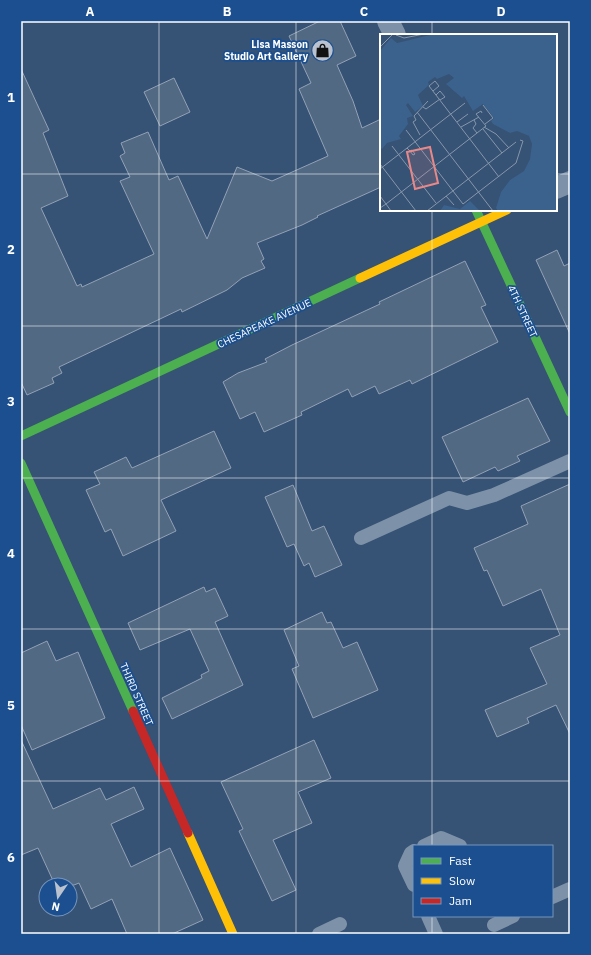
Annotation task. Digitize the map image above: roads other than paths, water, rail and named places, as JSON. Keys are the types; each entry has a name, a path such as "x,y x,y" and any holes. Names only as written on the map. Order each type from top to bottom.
{"street":[{"path":"388,21 394,34"},
{"path":"557,188 570,182"},
{"name":"4TH STREET","path":"476,211 570,412"},
{"name":"CHESAPEAKE AVENUE","path":"21,436 505,211"},
{"name":"THIRD STREET","path":"21,463 233,934"}],"lane":[{"path":"360,538 449,498 467,503 494,496 570,460"},
{"path":"426,845 441,838 458,845"},
{"path":"413,852 405,866 413,883"},
{"path":"553,896 570,888"},
{"path":"428,917 436,934"},
{"path":"495,925 511,917"},
{"path":"319,934 340,924"}],"place":[{"name":"Lisa Masson Studio Art Gallery","path":"323,50"}]}
